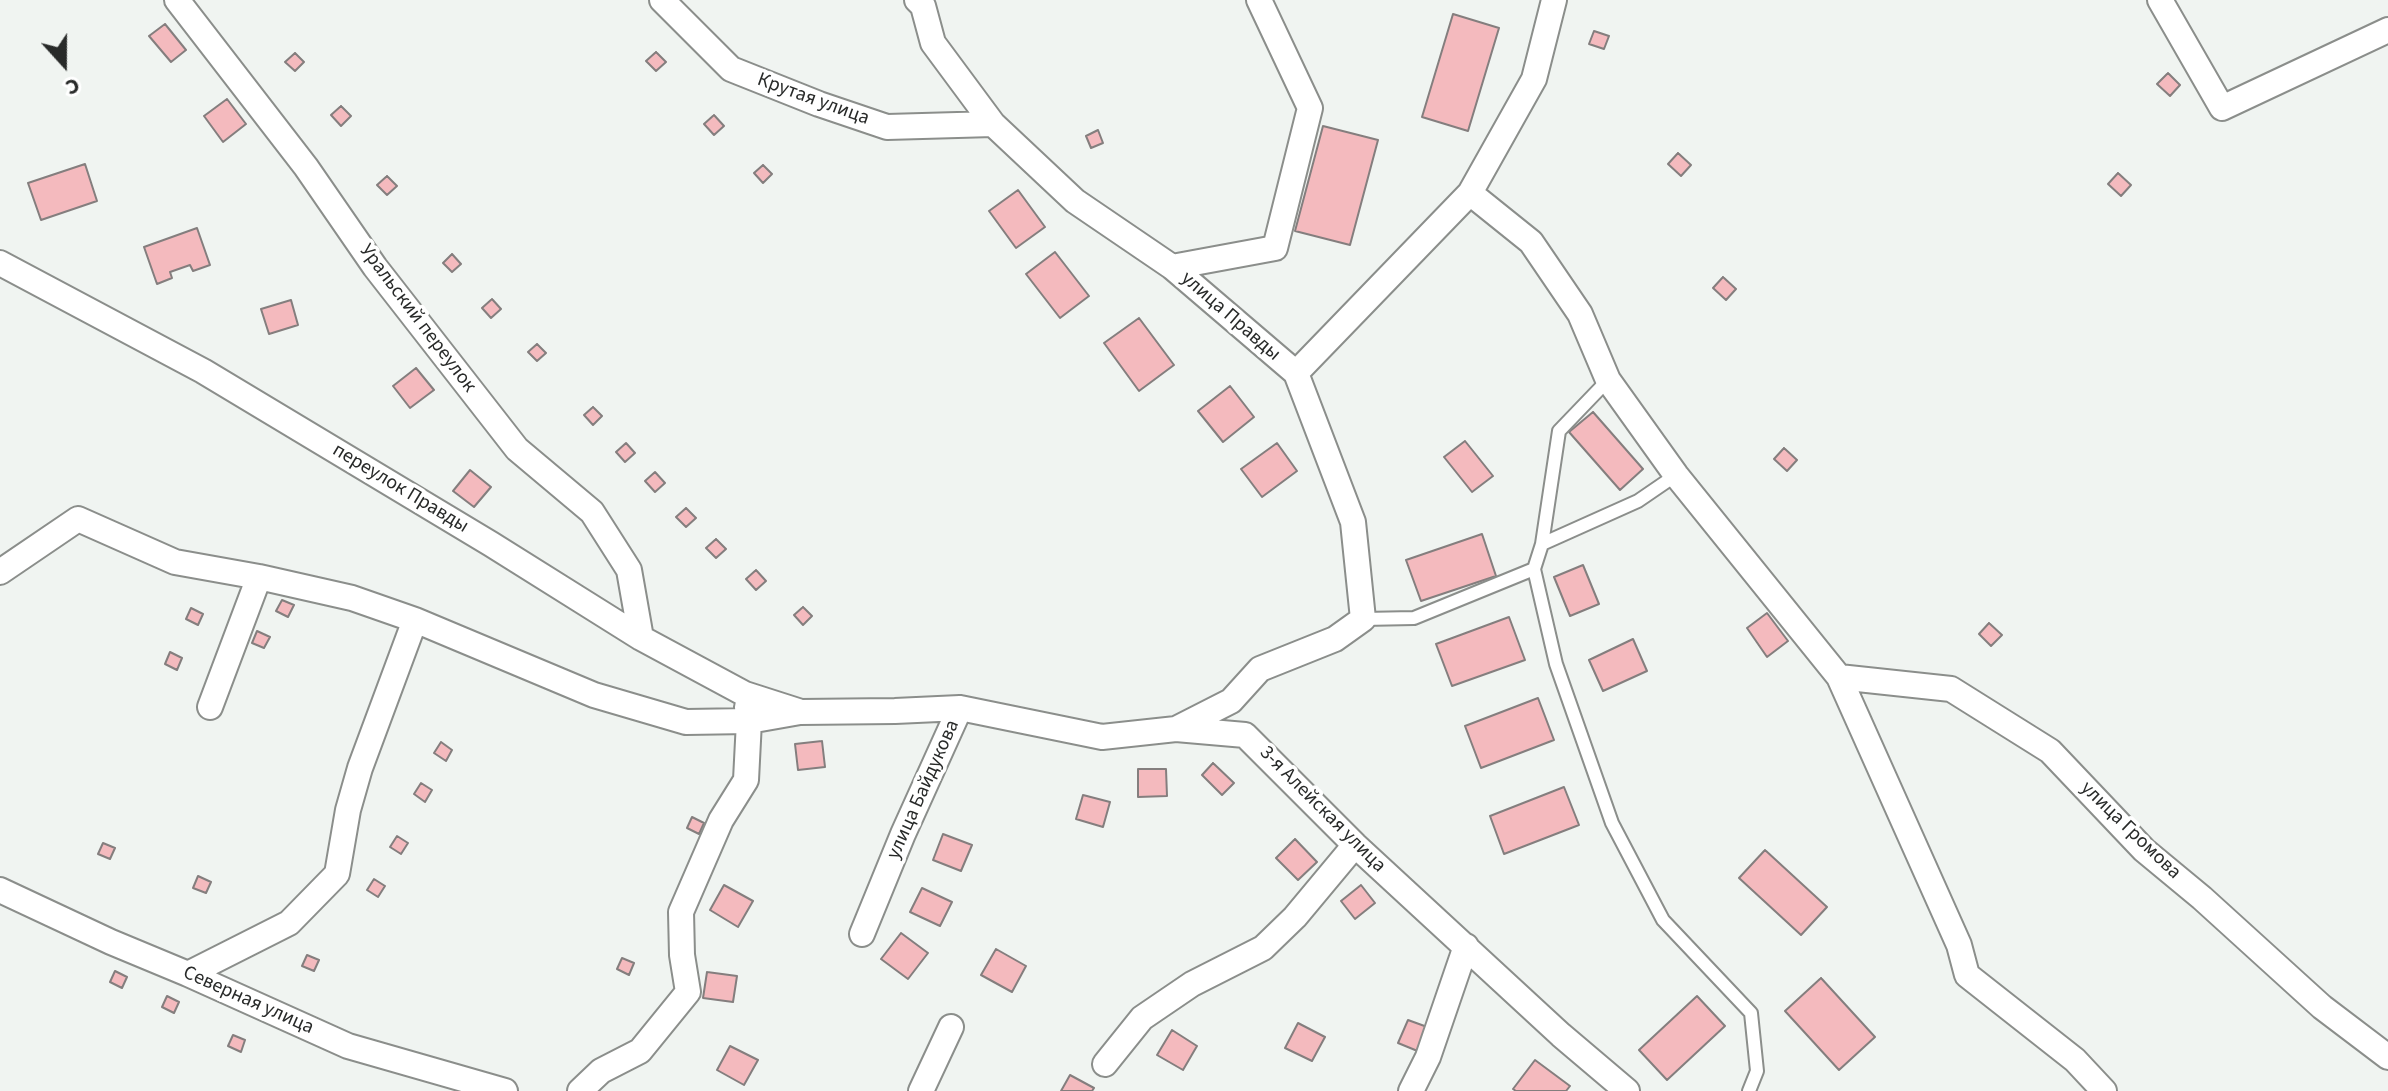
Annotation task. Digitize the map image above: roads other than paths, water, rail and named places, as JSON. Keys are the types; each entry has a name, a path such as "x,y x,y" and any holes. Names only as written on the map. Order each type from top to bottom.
{"street":[{"name":"Уральский переулок","path":"177,0 306,167 375,267 517,449 592,512 629,570 641,638"},
{"name":"Крутая улица","path":"662,0 731,69 819,104 887,127 993,124"},
{"name":"улица Правды","path":"917,0 923,6 933,43 993,124 1075,201 1172,267 1296,373 1470,193 1534,79 1554,0"},
{"path":"1172,267 1275,248 1310,108 1259,0"},
{"path":"2160,0 2222,108 2388,30"},
{"path":"1470,193 1531,242 1580,314 1608,380 1676,475 1839,677 1959,945 1967,975 2075,1060 2104,1091"},
{"name":"переулок Правды","path":"0,263 203,371 641,638 745,694 800,712"},
{"path":"960,708 1102,737 1176,729 1231,701 1260,669 1335,639 1363,619 1353,522 1296,373"},
{"name":"улица Байдукова","path":"0,572 78,519 175,562 352,598 415,620 594,695 686,722 749,721 800,712 960,708 862,934"},
{"path":"210,707 259,577"},
{"path":"188,974 289,923 337,874 348,810 360,768 415,620"},
{"name":"улица Громова","path":"1839,677 1951,689 2050,751 2144,850 2322,1007 2388,1057"},
{"path":"580,1091 601,1071 640,1051 688,992 682,955 681,912 721,820 746,780 749,721 745,694"},
{"name":"3-я Алейская улица","path":"1176,729 1245,735 1355,845 1561,1035 1627,1091"},
{"path":"1105,1064 1142,1018 1192,984 1263,948 1295,917 1355,845"},
{"name":"Северная улица","path":"0,890 348,1046 505,1091"},
{"path":"1411,1091 1428,1057 1466,946"},
{"path":"921,1091 951,1027"}],"lane":[{"path":"1608,380 1559,431 1542,544 1534,569 1556,664 1612,823 1663,920 1751,1013 1757,1071 1749,1091"},
{"path":"1542,544 1638,501 1676,475"},
{"path":"1363,619 1414,618 1534,569"}]}
